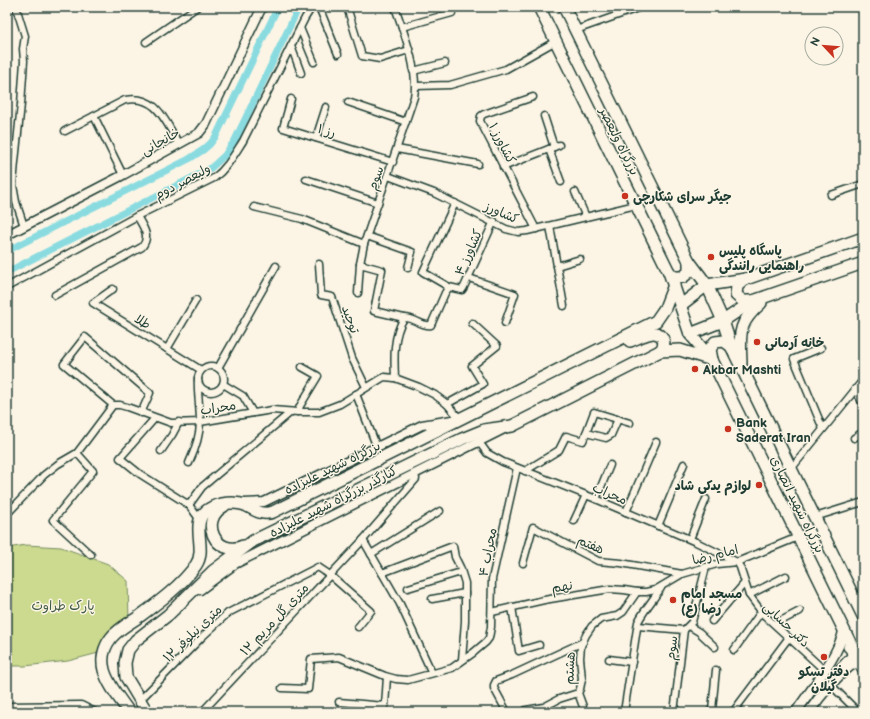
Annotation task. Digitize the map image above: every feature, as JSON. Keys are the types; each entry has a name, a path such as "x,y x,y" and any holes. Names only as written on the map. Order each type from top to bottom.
{"highway":[{"name":"بزرگراه ولیعصر","path":"539,7 669,272 690,334"},
{"name":"بزرگراه ولیعصر","path":"564,7 689,261 707,285"},
{"path":"681,305 707,285 746,279 863,238"},
{"path":"669,272 674,277 684,277 689,272 689,261"},
{"path":"746,279 737,286 736,295 739,300 743,302 770,296 863,263"},
{"name":"بزرگراه شهید علیزاده","path":"232,503 245,505 261,513 273,512 656,321 666,308 674,285"},
{"name":"بزرگراه شهید انصاری","path":"707,285 723,322 731,346 814,517 862,611"},
{"path":"741,367 740,337 743,325 750,313 770,296"},
{"path":"690,334 723,322 753,301"},
{"path":"601,349 614,348 652,333 658,334 663,340 664,345 660,351"},
{"name":"بزرگراه شهید انصاری","path":"690,334 712,360 844,630 862,663"},
{"path":"232,503 219,509 214,516 211,527 214,538 222,545 233,548 240,547 253,541 466,437 488,429 512,426 660,351 680,350 712,360 710,349 715,342 720,340 724,341 731,346"},
{"path":"128,712 105,674 103,662 108,642 114,635 159,601 196,565 200,553 198,527 204,513 216,506 232,503"},
{"path":"147,712 128,682 125,667 128,650 139,637 172,611 213,571 253,541"}],"main road":[{"name":"خانجانی","path":"7,235 199,133 206,124 262,7"},
{"name":"کنارگذر بزرگراه شهید علیزاده","path":"172,611 232,565 512,426"},
{"path":"796,712 836,652 844,630"},
{"path":"809,712 830,680 847,662 852,654 850,648 846,646 842,647 836,652"},
{"path":"821,694 849,667 862,663"}],"street":[{"path":"16,7 25,36 23,49 24,61 21,104 13,185 16,202 24,226"},
{"path":"146,42 197,7"},
{"name":"ولیعصر دوم","path":"7,287 137,216 214,178 223,170 231,161 243,141 312,7"},
{"path":"320,7 338,54"},
{"path":"347,7 362,56 380,60 408,50"},
{"name":"سوم","path":"358,293 360,264 364,244 406,122 416,86 396,7"},
{"path":"576,30 641,7"},
{"path":"402,27 452,12"},
{"path":"300,28 314,62"},
{"path":"416,86 450,86 506,68 556,41"},
{"path":"291,46 301,73"},
{"path":"413,71 445,63"},
{"name":"کشاورز ۱","path":"533,97 484,114 481,116 480,121 536,229"},
{"path":"65,131 125,100 136,98 152,104 159,111 179,144"},
{"name":"رز ۱","path":"291,100 283,128 392,162"},
{"path":"348,102 406,122"},
{"path":"316,138 326,107"},
{"path":"94,116 122,175"},
{"path":"544,116 554,147 561,182"},
{"path":"503,167 554,147"},
{"path":"397,149 478,164"},
{"name":"کشاورز","path":"388,176 434,193 506,229 518,232 586,218 636,205"},
{"path":"306,179 378,203"},
{"path":"831,195 863,184"},
{"path":"575,192 586,218"},
{"path":"449,287 423,272 455,203"},
{"path":"254,207 302,219 364,244"},
{"path":"55,295 142,247 146,242 145,230 137,216"},
{"name":"کشاورز ۴","path":"404,318 411,318 428,326 431,325 449,287 462,290 464,287 494,222"},
{"path":"550,226 564,306"},
{"path":"367,236 412,252 408,268"},
{"path":"557,266 580,259"},
{"name":"توحید","path":"319,264 321,295 332,297 352,358 366,387"},
{"path":"360,264 382,270 374,311 404,318 398,329 394,353 395,378"},
{"path":"218,368 276,266"},
{"path":"469,278 515,294 505,323"},
{"name":"طلا","path":"113,289 93,303 201,370"},
{"path":"167,349 196,300"},
{"path":"448,404 483,384 472,366 497,346 472,323"},
{"path":"7,514 44,475 58,464 77,453 113,405 64,364 84,337 150,393 141,412"},
{"path":"821,348 794,359 823,429"},
{"path":"189,463 198,442 200,422 197,388 198,378 201,370 211,366 218,368 223,375 223,384 218,389 208,391 201,387 198,378"},
{"path":"189,505 202,487 300,406 318,376 302,367"},
{"name":"محراب","path":"113,405 120,405 155,418 171,422 200,422 272,410 319,412 340,404 384,377 395,378 435,394 448,404 460,419"},
{"path":"791,469 863,380"},
{"path":"223,384 243,396 253,413"},
{"path":"855,389 863,404"},
{"path":"356,394 376,445"},
{"path":"525,471 559,450 566,436 583,441 594,412 630,423"},
{"path":"155,418 120,458 140,474 189,505 200,520"},
{"path":"586,433 606,438 611,435 618,419"},
{"path":"161,451 179,422"},
{"path":"854,438 863,432"},
{"name":"محراب","path":"479,442 487,453 503,462 690,539 737,562"},
{"path":"626,512 656,442"},
{"path":"77,453 93,471 53,520 91,555"},
{"path":"658,526 684,464"},
{"path":"596,499 610,466"},
{"name":"محراب ۴","path":"462,660 473,654 486,642 491,627 492,579 517,468"},
{"name":"۱۲ متری گل مریم","path":"202,712 363,540 416,479 415,474"},
{"path":"574,521 586,495"},
{"path":"690,539 706,499"},
{"path":"814,517 863,502"},
{"path":"370,554 440,511"},
{"name":"هفتم","path":"523,563 533,527 598,561 621,563 682,574"},
{"name":"امام رضا","path":"637,592 656,590 682,574 717,564 737,562 798,537"},
{"path":"363,540 400,604 432,673"},
{"path":"282,688 308,690 311,659 339,657 396,680 408,680 452,668 462,660 465,621 465,583 455,557 453,546 382,573"},
{"name":"دکتر حسابی","path":"737,562 737,567 746,597 786,640 823,671"},
{"name":"دکتر حسابی","path":"737,562 740,566 749,595 760,613 775,624 823,671"},
{"name":"۱۲ متری نیلوفر","path":"140,700 202,637 228,613 318,567 330,575"},
{"name":"سوم","path":"674,712 687,628 692,622 706,567"},
{"path":"408,588 461,572"},
{"path":"330,575 371,611 358,627"},
{"path":"749,595 786,576"},
{"path":"712,621 742,585"},
{"path":"624,712 638,626 644,611 652,602 662,586"},
{"name":"نهم","path":"492,612 544,600 610,589 637,592"},
{"name":"هشتم","path":"526,710 542,710 544,707 559,699 578,692 582,679 580,658 583,642 592,626 600,619 617,616 630,603 637,592"},
{"path":"432,599 465,593"},
{"path":"512,607 519,651 539,645"},
{"path":"775,624 800,612"},
{"path":"734,650 760,613"},
{"path":"638,626 687,628 699,632 715,647"},
{"path":"733,712 786,640"},
{"path":"507,712 494,688 496,681 583,642"},
{"path":"609,659 632,662"},
{"path":"709,712 712,710 716,670"},
{"path":"339,702 385,706 387,677"},
{"path":"831,685 858,712"},
{"path":"578,692 585,712"},
{"path":"7,706 62,709 81,706 96,712"}],"green space":[{"name":"پارک طراوت","path":"26,545 61,547 108,564 128,581 129,621 106,651 68,661 25,666 7,666 7,548"}],"waterway":[{"path":"7,251 189,159 210,144 216,136 278,7"},
{"path":"7,272 211,168 225,155 235,140 299,7"}],"place":[{"name":"جیگر سرای شکارچی","path":"625,196"},
{"name":"پاسگاه پلیس راهنمایی رانندگی","path":"711,257"},
{"name":"خانه آرمانی","path":"757,342"},
{"name":"Akbar Mashti","path":"695,369"},
{"name":"Bank Saderat Iran","path":"728,429"},
{"name":"لوازم یدکی شاد","path":"759,485"},
{"name":"مسجد امام رضا (ع)","path":"673,600"},
{"name":"دفتر تسکو گیلان","path":"824,657"}]}
